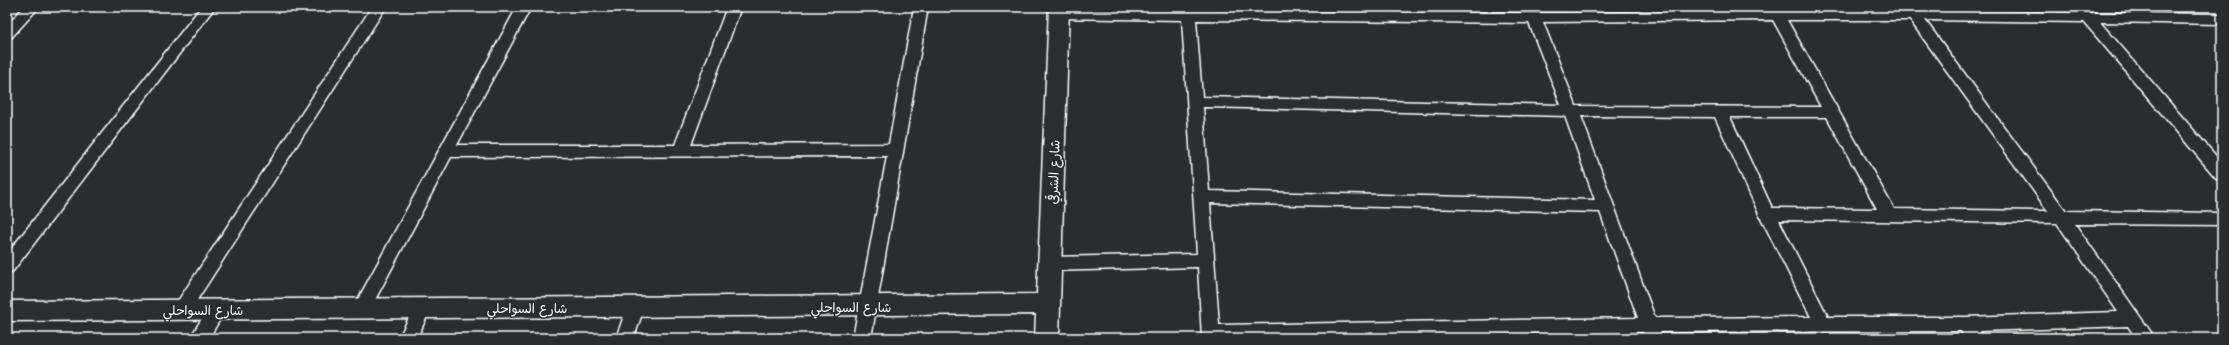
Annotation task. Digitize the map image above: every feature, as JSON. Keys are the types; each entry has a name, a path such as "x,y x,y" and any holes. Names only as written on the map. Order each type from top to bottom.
{"street":[{"path":"7,34 32,7"},
{"path":"7,266 208,7"},
{"path":"182,310 379,7"},
{"path":"362,308 448,151 524,7"},
{"path":"681,150 734,7"},
{"path":"862,338 921,7"},
{"path":"2113,7 2122,19"},
{"path":"1059,11 1189,15 1325,12 1450,12 1534,18 1584,12 1778,16 1843,11 1914,16 2088,19 2222,19"},
{"name":"شارع الشرقي","path":"1047,338 1059,11"},
{"path":"1189,15 1211,335 1652,331 1823,324 1970,331 2132,319"},
{"path":"1778,16 1889,215"},
{"path":"1914,16 2062,218 2146,338"},
{"path":"1534,18 1571,111 1652,331"},
{"path":"2088,19 2222,174"},
{"path":"1196,102 1571,111 1832,112"},
{"path":"1720,112 1767,214 1823,324"},
{"path":"448,151 895,150"},
{"path":"1202,197 1605,206"},
{"path":"1767,214 2222,220"},
{"path":"1049,264 1206,260"},
{"name":"شارع السواحلي","path":"7,311 1048,304"},
{"path":"625,338 635,307"},
{"path":"408,338 422,308"},
{"path":"199,338 217,309"}]}
